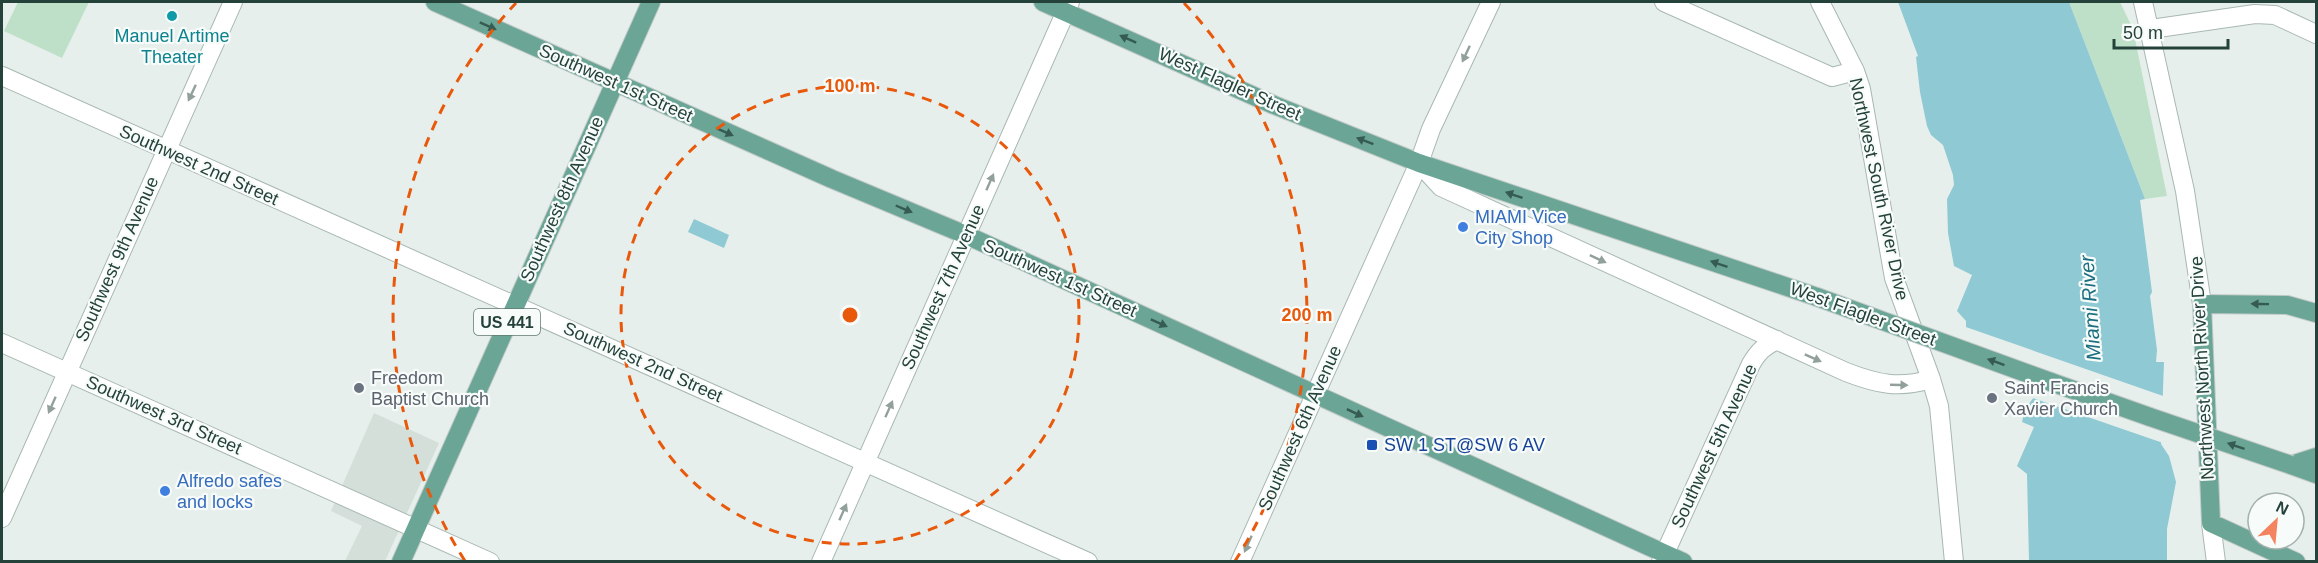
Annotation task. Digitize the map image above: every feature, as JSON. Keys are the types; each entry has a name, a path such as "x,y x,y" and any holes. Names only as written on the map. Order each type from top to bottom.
{"main road":[{"name":"Southwest 1st Street","path":"435,2 832,179 966,235 1315,394 1662,557 1683,561"},
{"name":"Southwest 8th Avenue","path":"401,561 651,2"},
{"name":"West Flagler Street","path":"1043,2 1068,7 1274,105 1419,163 1817,297 2051,382 2309,470"},
{"path":"2202,304 2287,305 2316,313"},
{"name":"Northwest North River Drive","path":"2202,304 2211,524"},
{"path":"2211,524 2296,561"}],"street":[{"name":"Southwest 9th Avenue","path":"2,518 233,2"},
{"name":"Southwest 6th Avenue","path":"1240,561 1419,163 1431,129 1491,2"},
{"path":"1664,2 1832,77 1855,71"},
{"name":"Northwest South River Drive","path":"1820,2 1855,71 1870,127 1894,278 1931,380 1942,427 1954,561"},
{"name":"Northwest North River Drive","path":"2143,2 2151,29 2190,218 2202,304"},
{"name":"Southwest 7th Avenue","path":"821,561 1068,7"},
{"path":"2151,29 2255,14 2275,15 2316,34"},
{"name":"Southwest 2nd Street","path":"2,76 1088,561"},
{"name":"West Flagler Street","path":"1419,163 1441,187 1867,380 1895,385 1912,385 1931,380"},
{"name":"Southwest 5th Avenue","path":"1662,557 1756,354 1765,345 1777,340"},
{"name":"Southwest 3rd Street","path":"2,343 490,561"},
{"path":"2211,524 2216,561"}],"shaded area":[{"path":"374,413 439,443 385,561 345,561 362,526 331,511"}],"green space":[{"path":"18,2 89,2 62,58 4,31"},
{"path":"2069,2 2120,2 2135,39 2167,196 2145,199"}],"water":[{"name":"Miami River","path":"1898,2 2069,2 2145,199 2140,200 2152,292 2150,296 2157,350 2156,362 2164,362 2161,444 2169,456 2176,482 2167,529 2167,561 2029,561 2027,474 2017,466 2034,427 2022,422 2025,409 2034,397 2024,375 2016,366 1966,329 1966,321 1957,311 1972,275 1954,266 1948,233 1947,199 1954,185 1953,175 1943,145 1931,135 1927,126 1920,92 1916,57 1918,56"},
{"path":"694,219 729,235 724,248 688,232"}],"pier":[{"path":"1963,326 2166,397 2166,444 2030,397 2024,378 1993,348 1964,332"}],"place":[{"name":"Manuel Artime Theater","path":"172,16"},
{"name":"MIAMI Vice City Shop","path":"1463,227"},
{"name":"Freedom Baptist Church","path":"359,388"},
{"name":"Saint Francis Xavier Church","path":"1992,398"},
{"name":"SW 1 ST@SW 6 AV","path":"1372,445"},
{"name":"Alfredo safes and locks","path":"165,491"}]}
